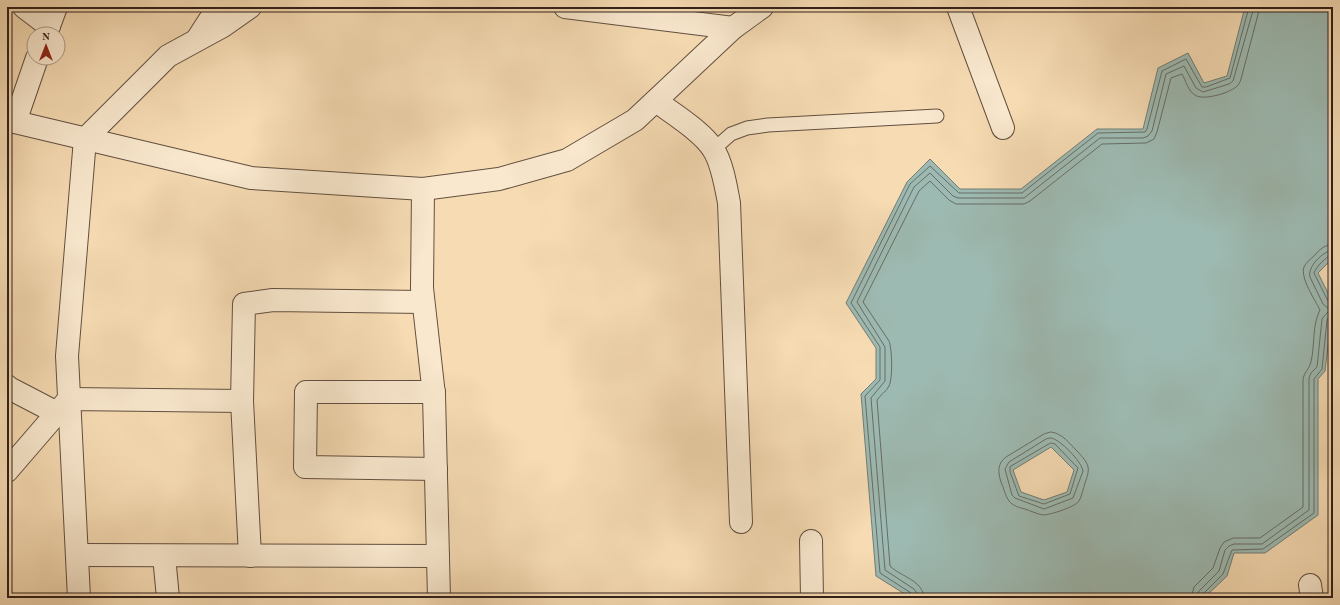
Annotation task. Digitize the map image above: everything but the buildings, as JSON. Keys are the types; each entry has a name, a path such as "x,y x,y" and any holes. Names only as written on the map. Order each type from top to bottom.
{"street":[{"path":"24,7 50,22"},
{"path":"196,40 218,7"},
{"path":"79,598 77,555 63,406 85,139 168,56 223,26 250,7"},
{"path":"565,7 738,20"},
{"path":"35,66 11,121 251,178 422,189 499,179 567,160 635,120 738,20 762,7"},
{"path":"958,7 1003,128"},
{"path":"656,100 696,131 714,149 724,176 729,203 741,522"},
{"path":"422,189 422,288 434,392 438,598"},
{"path":"250,556 242,401 244,304 273,300 423,302"},
{"path":"7,386 9,388 63,406 242,401"},
{"path":"434,392 306,392 305,467 436,469"},
{"path":"7,471 63,406"},
{"path":"811,541 812,598"},
{"path":"77,555 438,556"},
{"path":"164,556 168,598"}],"lane":[{"path":"714,149 730,134 747,128 768,125 937,116"}],"water":[{"path":"1245,7 1333,7 1333,258 1318,273 1333,303 1325,371 1318,379 1318,515 1265,553 1234,553 1227,576 1204,598 911,598 876,576 861,394 876,379 876,348 846,303 907,182 930,159 960,189 1021,189 1097,129 1143,129 1158,68 1188,53 1204,83 1227,76","holes":["1051,447 1074,470 1067,492 1044,500 1021,492 1013,470"]}]}
